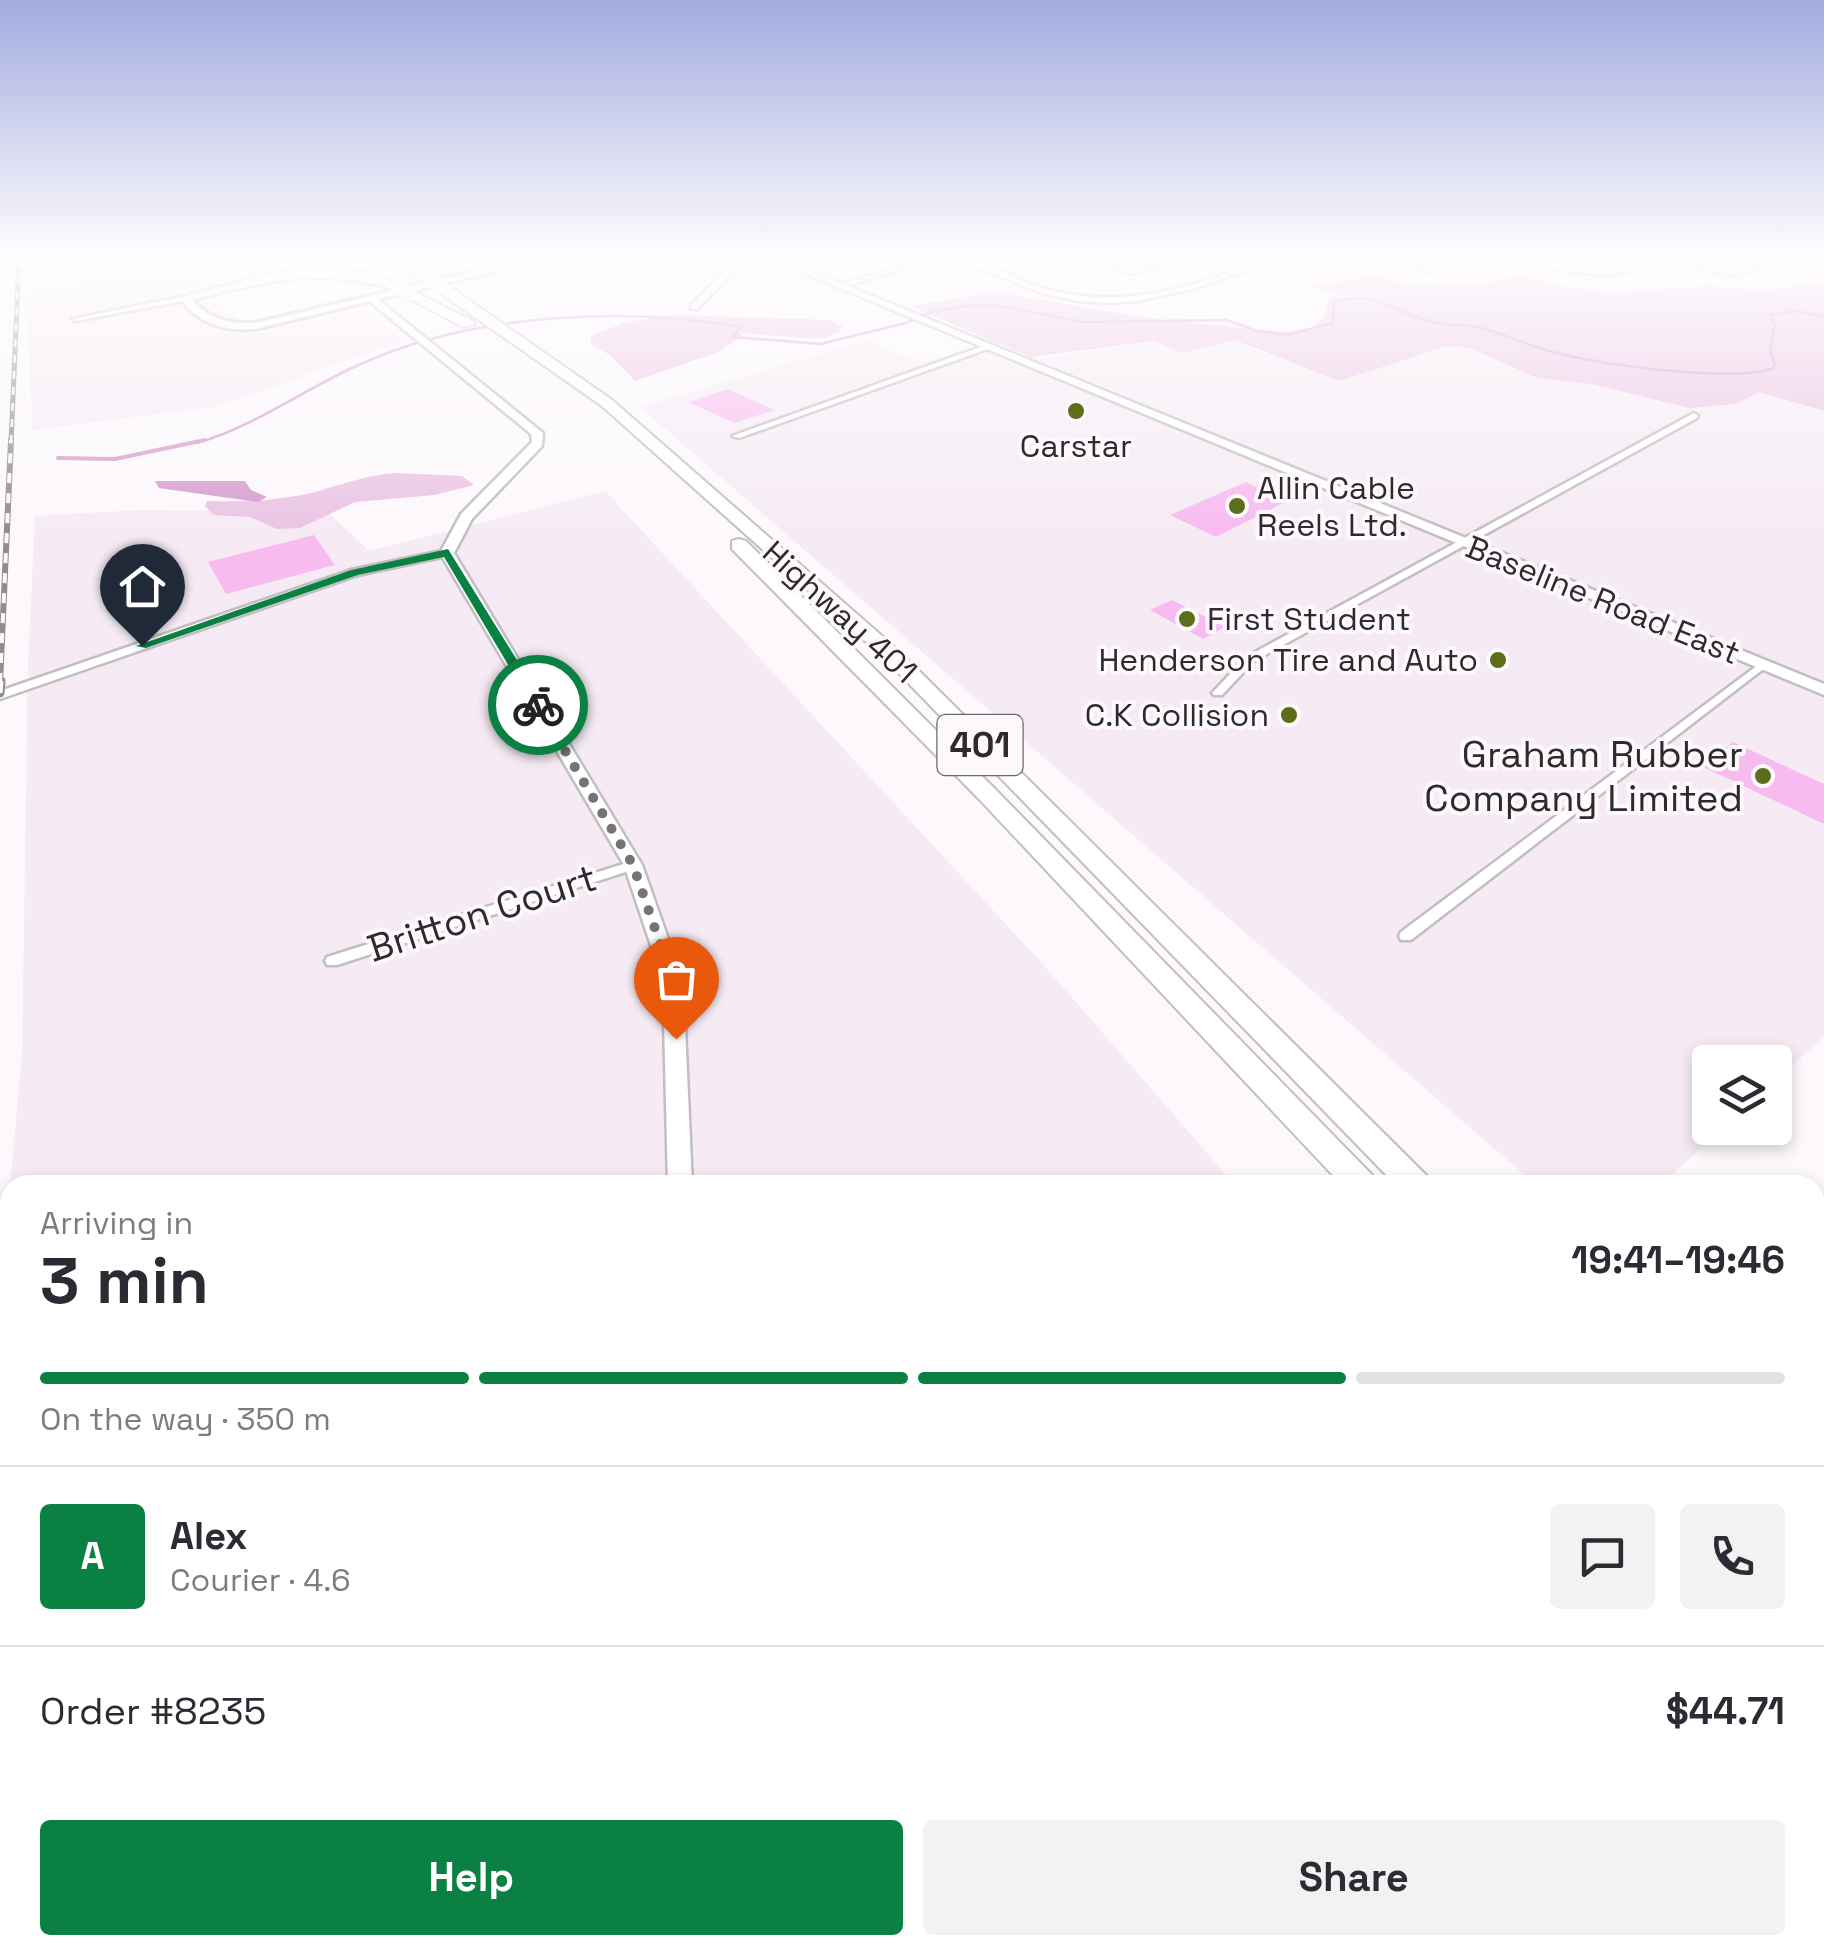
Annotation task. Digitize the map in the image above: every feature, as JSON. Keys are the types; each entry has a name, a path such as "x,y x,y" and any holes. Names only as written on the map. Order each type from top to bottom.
{"highway":[{"name":"Highway 401","path":"513,349 588,410 770,573 1352,1175"},
{"name":"Highway 401","path":"520,349 607,403 891,654 1406,1175"}],"street":[{"path":"435,349 537,433 538,443 466,516 448,553"},
{"path":"736,436 983,349"},
{"name":"Baseline Road East","path":"994,349 1824,690"},
{"path":"1218,693 1250,659 1694,416"},
{"path":"0,695 355,572 448,553"},
{"path":"448,553 633,865 673,981 680,1175"},
{"path":"1406,936 1762,664"},
{"name":"Britton Court","path":"332,961 633,865"}],"shaded area":[{"path":"30,349 380,349 215,407 32,430"},
{"path":"600,349 723,349 635,381"},
{"path":"836,349 888,349 920,363 965,349 987,349 1012,363 1101,349 1418,353 1473,349 1537,378 1759,392 1824,411 1824,1037 1792,1066 1792,1045 1692,1045 1692,1145 1705,1145 1671,1175 1524,1175 640,407"},
{"path":"1012,349 1090,349 1030,357"},
{"path":"1258,349 1436,349 1339,381"},
{"path":"1473,349 1824,349 1824,411 1759,392 1735,404 1690,408 1591,384 1537,378"},
{"path":"397,473 462,476 474,485 434,495 355,502 300,528 277,529 250,517 213,515 205,506 207,501 298,496"},
{"path":"155,481 245,481 251,490 267,497 258,502 159,488"},
{"path":"605,491 1041,962 1226,1175 11,1175 22,1054 28,665 35,516 140,510 328,512 369,551"}],"building":[{"path":"728,389 775,410 734,423 688,402"},
{"name":"Allin Cable Reels Ltd.","path":"1246,482 1256,487 1266,483 1297,496 1216,537 1170,515"},
{"path":"314,535 335,565 226,594 208,562"},
{"name":"First Student","path":"1172,600 1225,627 1203,639 1150,610"},
{"name":"Graham Rubber Company Limited","path":"1733,742 1824,784 1824,824 1703,767"}],"waterway":[{"path":"197,443 240,427 342,373 400,349"},
{"path":"1545,349 1637,367 1727,374 1772,369 1775,364 1770,349"},
{"path":"58,458 115,459 205,440"}],"railway":[{"path":"11,443 15,349"},
{"path":"0,683 11,440"},
{"path":"0,693 1,681"}],"way so far":[{"path":"538,705 633,865 673,981 676,1039"}],"place":[{"name":"Carstar","path":"1076,411"},
{"name":"Allin Cable Reels Ltd.","path":"1237,506"},
{"name":"First Student","path":"1187,619"},
{"name":"Henderson Tire and Auto","path":"1498,660"},
{"name":"C.K Collision","path":"1289,715"},
{"name":"Graham Rubber Company Limited","path":"1763,776"}],"route":[{"path":"142,646 355,572 448,553 538,705"}]}
